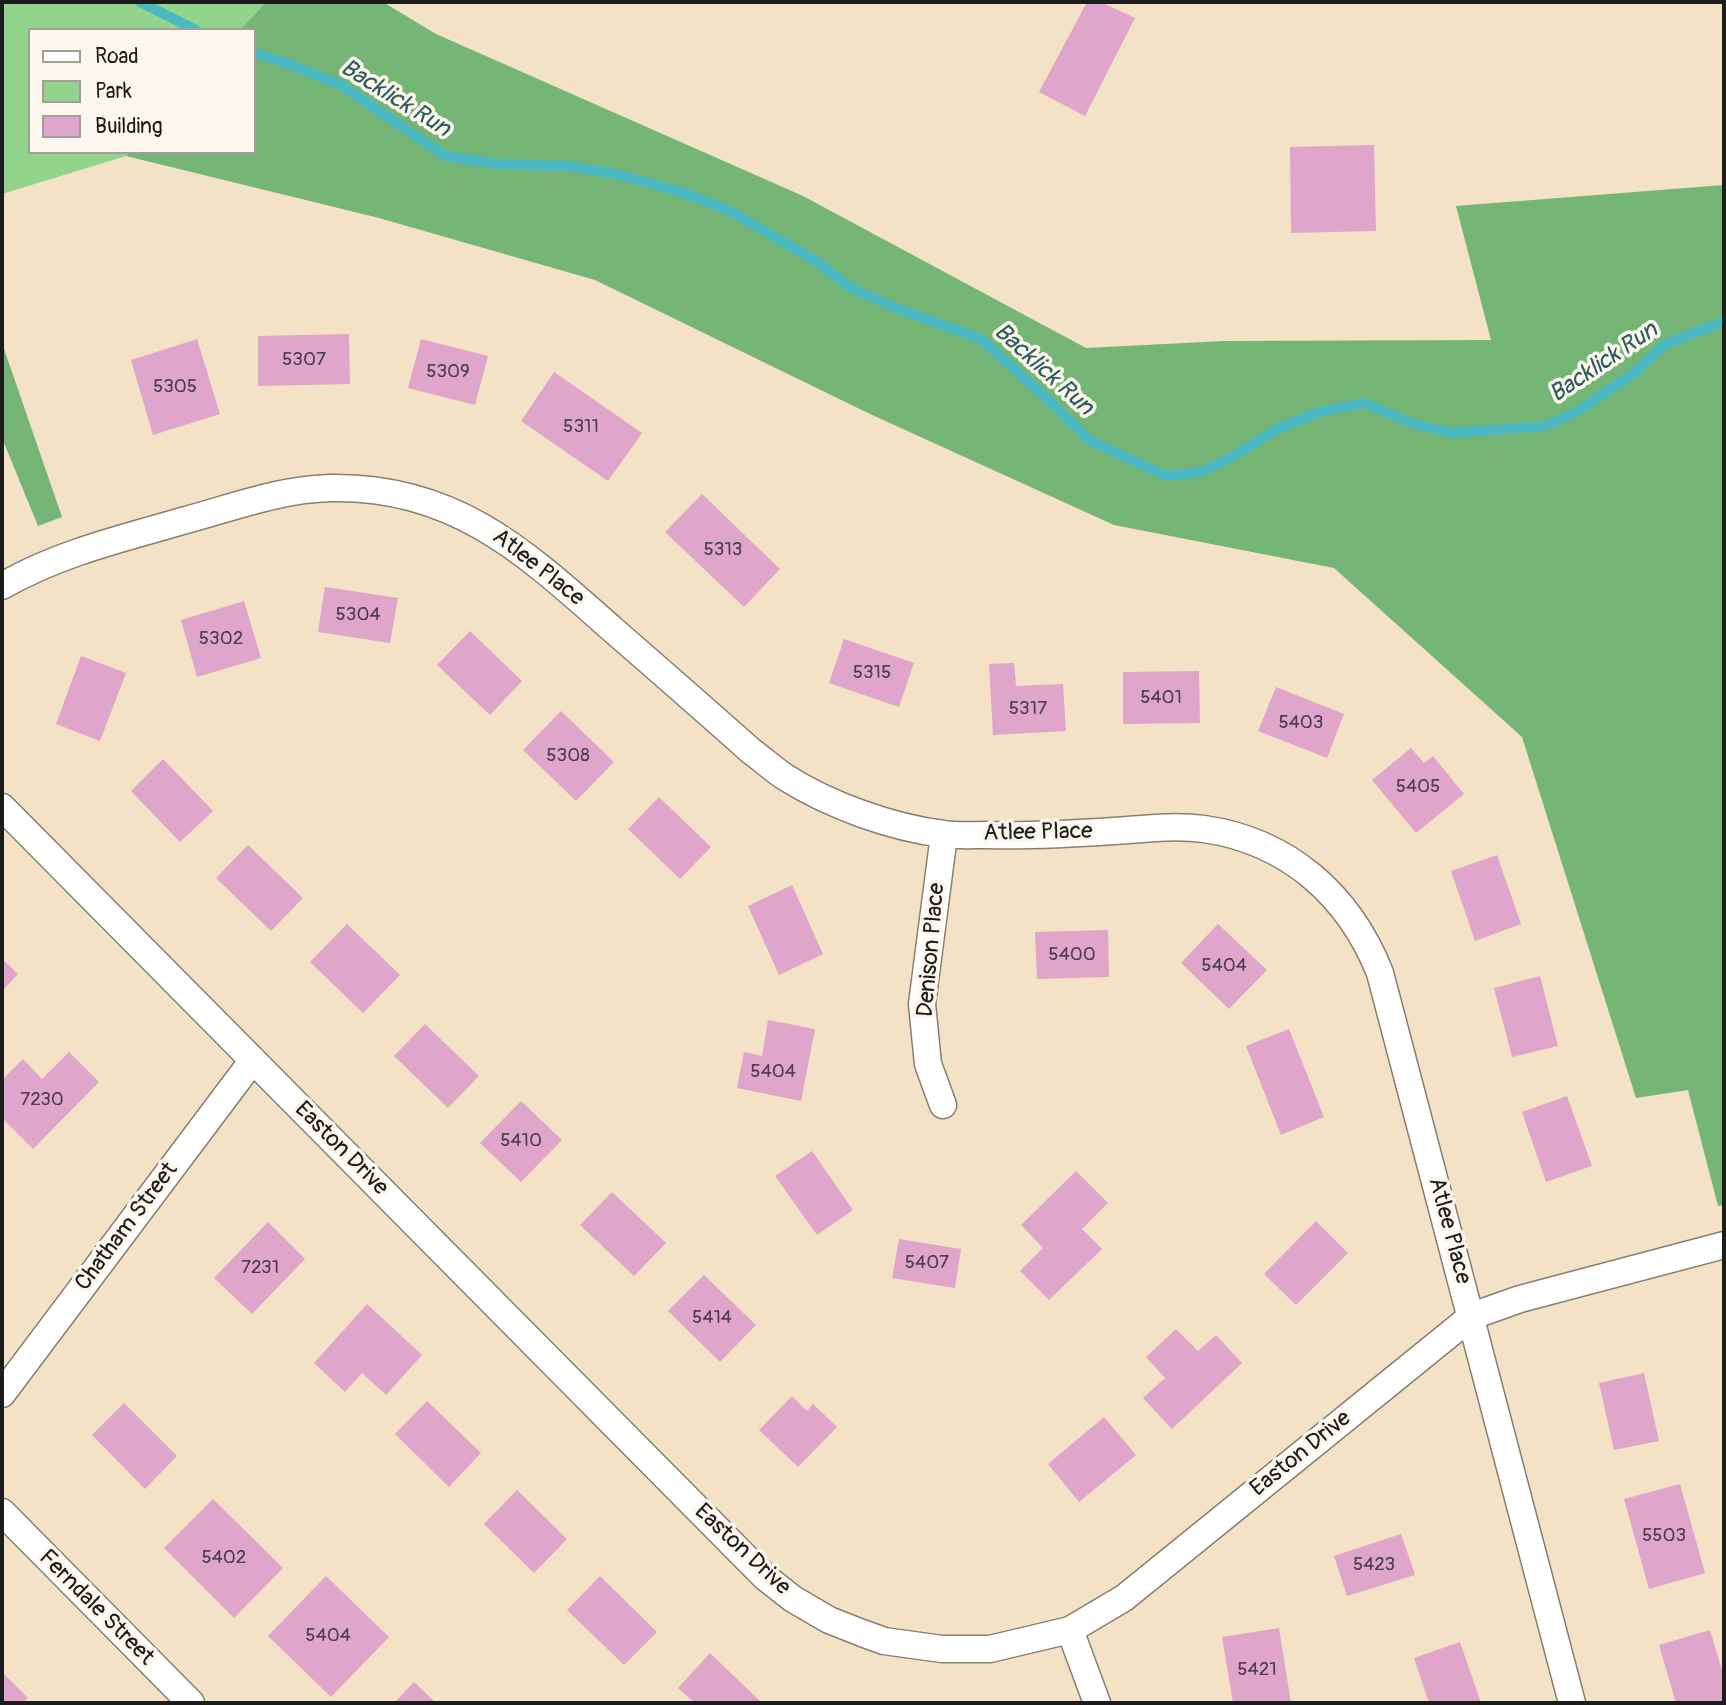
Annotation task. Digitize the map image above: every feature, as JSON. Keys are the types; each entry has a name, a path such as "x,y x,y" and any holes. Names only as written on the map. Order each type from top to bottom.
{"street":[{"name":"Atlee Place","path":"2,586 71,553 280,494 331,488 368,491 432,503 481,525 530,558 751,751 784,776 851,810 904,827 944,835 1042,836 1166,827 1203,829 1239,837 1273,851 1299,866 1327,889 1347,911 1372,953 1380,973 1572,1703"},
{"name":"Easton Drive","path":"2,807 765,1577 793,1599 829,1620 884,1641 942,1650 990,1648 1070,1630 1124,1598 1472,1316 1520,1299 1724,1245"},
{"name":"Denison Place","path":"943,1105 928,1064 922,1004 944,835"},
{"name":"Chatham Street","path":"2,1394 253,1060"},
{"name":"Ferndale Street","path":"2,1512 191,1703"},
{"path":"1070,1630 1097,1703"}],"green space":[{"path":"2,2 266,2 242,28 28,28 28,154 128,154 2,194"},
{"path":"266,2 383,2 436,34 803,196 1086,348 1224,341 1491,340 1456,206 1724,185 1724,1205 1718,1206 1688,1090 1636,1098 1522,737 1334,568 1114,525 870,414 595,280 379,218 126,156 256,154 256,28 242,28"},
{"path":"2,343 62,517 38,526 2,438"}],"building":[{"path":"1087,2 1101,2 1135,18 1085,116 1039,92"},
{"path":"1374,145 1376,231 1291,233 1290,147"},
{"path":"349,334 350,384 258,386 258,336"},
{"path":"197,339 220,414 153,435 131,360"},
{"path":"421,339 488,356 475,405 408,388"},
{"path":"554,372 642,433 608,481 521,421"},
{"path":"702,494 780,569 744,607 665,532"},
{"path":"325,587 398,598 390,643 318,632"},
{"path":"244,601 261,658 197,677 181,620"},
{"path":"470,631 522,681 490,715 437,665"},
{"path":"844,639 914,663 899,707 829,683"},
{"path":"81,656 126,673 100,741 56,724"},
{"path":"1014,663 1016,686 1063,684 1066,731 993,735 989,664"},
{"path":"1199,671 1200,723 1123,724 1123,672"},
{"path":"1276,687 1344,714 1327,758 1258,731"},
{"path":"561,711 614,762 576,801 523,750"},
{"path":"1411,748 1424,763 1433,756 1464,794 1416,833 1372,780"},
{"path":"163,759 213,811 180,842 131,791"},
{"path":"659,797 711,847 680,879 628,829"},
{"path":"248,845 303,898 271,931 216,878"},
{"path":"1497,855 1521,924 1475,941 1451,871"},
{"path":"792,885 823,954 779,975 748,906"},
{"path":"347,924 400,975 363,1013 310,962"},
{"path":"1218,924 1267,970 1229,1009 1181,963"},
{"path":"1108,930 1109,977 1037,979 1035,932"},
{"path":"2,959 18,974 2,991"},
{"path":"1540,976 1558,1046 1512,1057 1494,988"},
{"path":"768,1020 815,1029 801,1101 737,1088 744,1052 762,1056"},
{"path":"425,1024 479,1076 448,1108 394,1056"},
{"path":"1289,1029 1324,1117 1281,1135 1246,1046"},
{"path":"69,1052 99,1082 33,1149 2,1118 2,1080 23,1059 42,1079"},
{"path":"1567,1096 1592,1166 1546,1182 1522,1112"},
{"path":"521,1101 562,1140 521,1182 480,1143"},
{"path":"812,1151 853,1210 817,1235 775,1176"},
{"path":"1076,1171 1108,1203 1082,1229 1102,1249 1049,1300 1020,1271 1043,1248 1021,1225"},
{"path":"612,1192 666,1243 634,1276 580,1225"},
{"path":"1316,1221 1348,1253 1296,1305 1264,1274"},
{"path":"268,1222 305,1259 252,1314 214,1278"},
{"path":"899,1239 961,1249 955,1288 892,1278"},
{"path":"704,1275 756,1325 720,1362 668,1311"},
{"path":"367,1304 422,1355 386,1395 362,1373 345,1392 314,1363"},
{"path":"1176,1329 1198,1351 1216,1335 1242,1363 1172,1429 1143,1398 1165,1378 1146,1357"},
{"path":"1644,1373 1659,1441 1614,1450 1599,1383"},
{"path":"792,1396 807,1411 813,1404 837,1427 798,1467 759,1430"},
{"path":"427,1401 481,1453 449,1487 395,1434"},
{"path":"124,1403 177,1456 145,1489 92,1435"},
{"path":"1104,1417 1136,1455 1079,1502 1048,1464"},
{"path":"1680,1484 1705,1573 1649,1589 1624,1499"},
{"path":"517,1490 567,1539 534,1573 484,1524"},
{"path":"213,1499 283,1568 234,1618 164,1548"},
{"path":"1401,1534 1415,1575 1347,1596 1334,1556"},
{"path":"326,1576 389,1637 331,1697 268,1636"},
{"path":"600,1576 657,1632 624,1665 567,1610"},
{"path":"1279,1628 1291,1703 1233,1703 1222,1637"},
{"path":"1710,1630 1724,1677 1724,1702 1676,1703 1659,1645"},
{"path":"1460,1642 1481,1703 1429,1703 1414,1658"},
{"path":"710,1653 761,1702 695,1703 678,1688"},
{"path":"2,1672 28,1698 23,1703 2,1703"},
{"path":"414,1682 436,1703 394,1703"}],"waterway":[{"name":"Backlick Run","path":"140,2 192,28"},
{"name":"Backlick Run","path":"256,54 341,85 445,156 498,164 569,166 620,175 681,192 730,211 816,261 851,288 896,308 981,339 1089,440 1166,476 1201,472 1232,457 1277,429 1319,412 1364,403 1414,424 1452,433 1545,426 1578,411 1634,373 1664,345 1724,321"}]}
